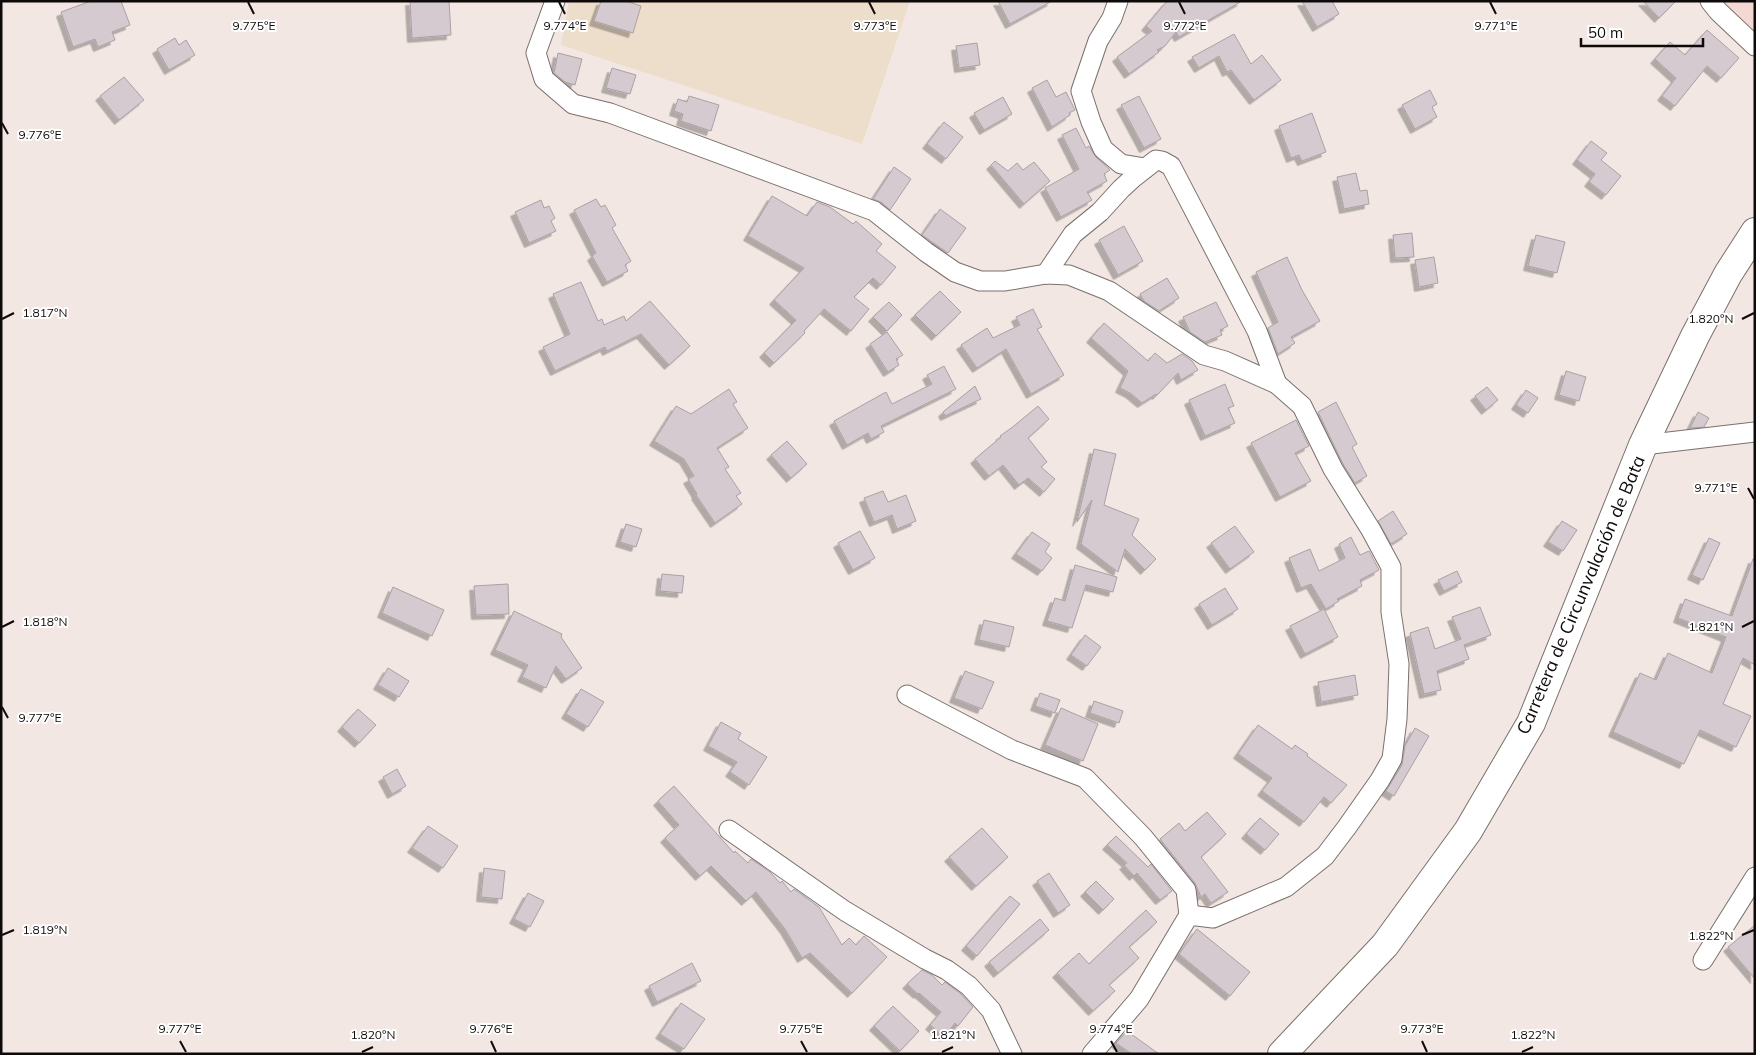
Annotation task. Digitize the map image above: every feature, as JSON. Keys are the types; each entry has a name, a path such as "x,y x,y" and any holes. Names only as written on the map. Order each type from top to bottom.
{"main road":[{"name":"Carretera de Circunvalación de Bata","path":"1282,1054 1385,945 1468,831 1531,723 1643,445 1695,336 1728,274 1755,232"}],"street":[{"path":"555,1 536,53 544,79 573,104 610,113 874,211 955,272 980,281 1005,281 1046,274 1069,275 1109,291 1204,355 1225,361 1277,384 1302,406 1333,469 1371,530 1391,567 1391,612 1399,664 1397,719 1392,759 1348,828 1325,856 1286,887 1213,918 1189,915"},
{"path":"1118,1 1112,18 1098,41 1081,91 1091,122 1103,148 1121,164 1145,168"},
{"path":"1710,1 1718,12 1755,46"},
{"path":"1046,274 1073,234 1100,212 1121,189 1145,168 1156,160 1162,160 1171,166 1257,331 1277,384"},
{"path":"1643,445 1755,432"},
{"path":"907,696 1012,750 1085,778 1143,837 1186,890 1189,915 1139,999 1092,1054"},
{"path":"729,830 845,911 946,970 969,986 991,1010 1012,1054"},
{"path":"1703,960 1755,877"}],"shaded area":[{"path":"569,1 910,1 862,144 561,45"},
{"path":"1719,1 1755,1 1755,36"}],"building":[{"path":"91,1 121,1 130,25 112,32 115,40 98,47 95,39 73,47 61,12"},
{"path":"410,1 449,1 451,35 412,38"},
{"path":"601,1 626,1 641,6 633,33 594,21"},
{"path":"998,1 1052,1 1010,24"},
{"path":"1167,1 1242,1 1179,37 1176,32 1165,46 1157,50 1159,52 1129,74 1117,57 1152,31 1146,26"},
{"path":"1302,1 1332,1 1339,14 1317,27"},
{"path":"1643,1 1676,1 1659,18"},
{"path":"1707,30 1739,58 1721,78 1707,66 1675,106 1662,96 1676,78 1655,59 1670,42 1685,55"},
{"path":"1234,34 1251,64 1262,55 1281,80 1254,100 1231,70 1227,72 1219,56 1199,68 1192,57"},
{"path":"175,38 179,45 186,40 195,55 169,70 157,49"},
{"path":"977,43 980,65 959,68 956,46"},
{"path":"558,53 582,59 575,85 565,82 554,73"},
{"path":"612,68 636,75 630,94 606,88"},
{"path":"124,77 144,100 119,120 100,96"},
{"path":"1047,80 1056,97 1066,92 1075,110 1052,127 1032,88"},
{"path":"1430,90 1437,104 1432,107 1437,117 1415,129 1402,105"},
{"path":"689,96 719,105 711,131 681,121 683,114 674,111 678,99 687,102"},
{"path":"1139,96 1161,139 1144,148 1121,105"},
{"path":"1003,97 1012,114 984,130 974,113"},
{"path":"1312,113 1326,152 1302,161 1299,155 1291,158 1279,126"},
{"path":"944,122 963,137 946,159 927,144"},
{"path":"1076,128 1086,148 1089,146 1096,157 1110,170 1104,174 1107,181 1087,192 1092,200 1061,217 1045,188 1079,169 1062,135"},
{"path":"1591,141 1607,153 1601,160 1621,176 1606,195 1589,182 1595,174 1577,160"},
{"path":"995,161 1008,171 1017,163 1023,170 1034,162 1050,181 1024,204 991,165"},
{"path":"894,167 911,179 890,210 881,202 873,199"},
{"path":"1356,173 1360,191 1367,190 1369,204 1344,209 1337,177"},
{"path":"772,196 807,216 817,202 830,207 853,224 856,221 882,244 876,251 896,267 881,285 873,278 854,297 869,309 851,331 824,309 804,331 805,333 774,363 764,353 796,320 774,300 804,268 748,236"},
{"path":"596,199 601,207 605,205 616,225 612,228 631,261 625,265 628,271 607,282 592,256 596,253 574,210"},
{"path":"541,200 544,208 549,206 555,218 551,221 556,231 529,243 515,212"},
{"path":"940,209 966,228 948,253 922,235"},
{"path":"1124,226 1143,261 1118,275 1099,240"},
{"path":"1412,233 1414,257 1395,258 1393,235"},
{"path":"1536,235 1565,242 1557,273 1528,266"},
{"path":"1287,257 1302,290 1320,321 1291,337 1295,343 1278,354 1268,328 1278,322 1256,272"},
{"path":"1434,257 1438,283 1419,287 1415,260"},
{"path":"1167,278 1179,298 1159,311 1144,301 1140,294"},
{"path":"581,282 598,321 602,319 604,325 624,316 626,321 650,301 690,346 669,365 641,334 607,351 605,347 555,371 543,347 570,334 553,294"},
{"path":"940,291 961,312 936,336 915,315"},
{"path":"889,302 902,315 887,331 873,317"},
{"path":"1216,302 1228,326 1220,330 1222,335 1205,342 1190,332 1183,317"},
{"path":"1033,309 1042,327 1037,329 1064,375 1031,394 1006,349 977,368 961,345 987,328 993,338 1020,325 1016,317"},
{"path":"1104,323 1148,361 1155,353 1167,363 1182,354 1192,361 1198,370 1181,380 1178,373 1157,395 1142,403 1130,393 1120,388 1128,371 1091,338"},
{"path":"887,332 903,355 896,359 899,365 888,372 870,344"},
{"path":"944,366 956,389 881,426 884,432 871,439 868,433 847,445 834,421 886,392 892,404 932,384 927,375"},
{"path":"1566,371 1586,377 1579,401 1559,395"},
{"path":"1225,384 1234,406 1228,408 1235,423 1205,436 1189,400"},
{"path":"975,386 981,399 945,416 943,412"},
{"path":"1487,387 1498,400 1486,410 1475,396"},
{"path":"729,389 737,402 733,404 748,428 717,448 729,467 725,469 741,493 736,496 742,504 715,523 696,495 688,479 694,476 684,459 654,441 676,406 691,414"},
{"path":"1526,390 1538,398 1528,413 1516,405"},
{"path":"1336,402 1357,444 1352,447 1367,476 1355,483 1343,464 1318,412"},
{"path":"1038,406 1049,419 1028,438 1047,462 1041,467 1055,479 1044,492 1028,478 1019,485 1003,465 989,476 975,459 1000,436"},
{"path":"1698,412 1709,418 1704,427 1690,428"},
{"path":"1296,420 1309,446 1295,453 1311,481 1280,497 1251,443"},
{"path":"787,441 807,464 791,478 771,455"},
{"path":"1094,449 1116,454 1104,505 1139,519 1132,535 1156,559 1145,570 1125,549 1118,572 1081,544 1092,500 1077,522"},
{"path":"883,491 888,502 906,495 916,521 897,529 892,515 874,522 864,498"},
{"path":"1393,511 1407,534 1391,544 1378,521"},
{"path":"1562,521 1577,530 1563,551 1548,542"},
{"path":"626,524 642,529 636,547 620,542"},
{"path":"1235,526 1254,552 1230,569 1211,543"},
{"path":"860,531 875,558 853,570 838,543"},
{"path":"1032,532 1050,544 1045,552 1052,558 1042,571 1016,554"},
{"path":"1351,537 1360,555 1369,551 1379,570 1360,580 1362,586 1337,599 1339,601 1326,609 1311,584 1301,588 1289,558 1310,549 1319,571 1345,558 1339,544"},
{"path":"1709,538 1720,543 1703,580 1692,575"},
{"path":"1753,559 1755,559 1755,665 1743,658 1723,704 1751,716 1736,747 1700,730 1684,764 1613,732 1640,673 1656,680 1668,653 1712,673 1726,637 1678,618 1685,599 1732,616"},
{"path":"1075,565 1117,577 1113,592 1086,585 1072,628 1047,621 1055,598 1065,601"},
{"path":"1457,571 1462,582 1444,591 1438,580"},
{"path":"662,574 684,576 682,593 660,591"},
{"path":"508,584 509,614 476,615 474,586"},
{"path":"393,587 444,610 432,636 382,613"},
{"path":"1225,588 1238,609 1212,625 1199,604"},
{"path":"1480,607 1491,635 1464,645 1469,659 1437,671 1441,690 1424,694 1410,633 1428,627 1435,649 1461,639 1452,617"},
{"path":"1324,609 1338,637 1305,654 1290,626"},
{"path":"514,611 562,634 561,637 582,668 566,679 556,666 546,688 522,677 528,665 495,650"},
{"path":"984,620 1014,627 1009,647 979,640"},
{"path":"1085,635 1101,647 1087,666 1071,655"},
{"path":"388,668 409,681 399,697 378,685"},
{"path":"965,671 994,682 982,709 954,698"},
{"path":"1355,675 1358,695 1321,702 1318,682"},
{"path":"581,689 604,702 588,727 566,714"},
{"path":"1040,693 1060,700 1055,713 1035,706"},
{"path":"1094,701 1123,711 1119,723 1090,713"},
{"path":"1061,708 1098,724 1083,761 1045,745"},
{"path":"358,709 376,725 359,743 342,727"},
{"path":"721,722 741,733 738,739 767,757 749,785 730,772 737,762 708,746"},
{"path":"1258,725 1292,749 1295,745 1347,785 1331,803 1324,797 1304,822 1262,791 1272,778 1238,754"},
{"path":"1415,728 1429,736 1394,796 1386,791 1402,765 1405,746"},
{"path":"397,769 406,786 392,794 383,777"},
{"path":"674,786 734,853 735,851 748,863 751,859 770,872 780,883 782,881 791,892 794,889 819,907 842,945 849,938 856,945 864,936 887,957 852,993 810,953 802,958 785,929 756,892 746,901 711,866 700,876 665,838 679,825 658,801"},
{"path":"1207,812 1226,834 1201,857 1228,892 1211,903 1205,894 1201,897 1195,883 1160,839 1179,823 1185,831"},
{"path":"1260,818 1279,834 1265,850 1246,834"},
{"path":"428,826 458,846 443,868 412,848"},
{"path":"982,828 1008,857 976,886 949,857"},
{"path":"1116,836 1148,867 1151,864 1172,891 1160,900 1137,873 1134,876 1124,865 1127,863 1107,845"},
{"path":"484,868 505,871 502,899 481,897"},
{"path":"1049,873 1070,905 1058,913 1037,881"},
{"path":"1096,881 1114,899 1103,910 1085,892"},
{"path":"528,893 544,901 530,927 514,919"},
{"path":"1010,896 1020,904 977,956 966,946"},
{"path":"1146,910 1157,922 1129,947 1139,958 1109,985 1115,991 1093,1011 1057,973 1079,953 1089,964"},
{"path":"1040,919 1049,930 998,973 989,962"},
{"path":"1755,925 1755,979 1728,947"},
{"path":"1197,929 1250,972 1230,996 1179,954"},
{"path":"692,963 701,981 657,1002 649,986"},
{"path":"922,970 932,975 942,985 945,982 961,994 973,1007 958,1026 955,1023 944,1037 930,1025 941,1012 907,984"},
{"path":"681,1003 705,1019 684,1049 660,1034"},
{"path":"893,1006 919,1031 900,1051 874,1026"},
{"path":"1127,1031 1159,1054 1132,1054 1116,1043"}]}
